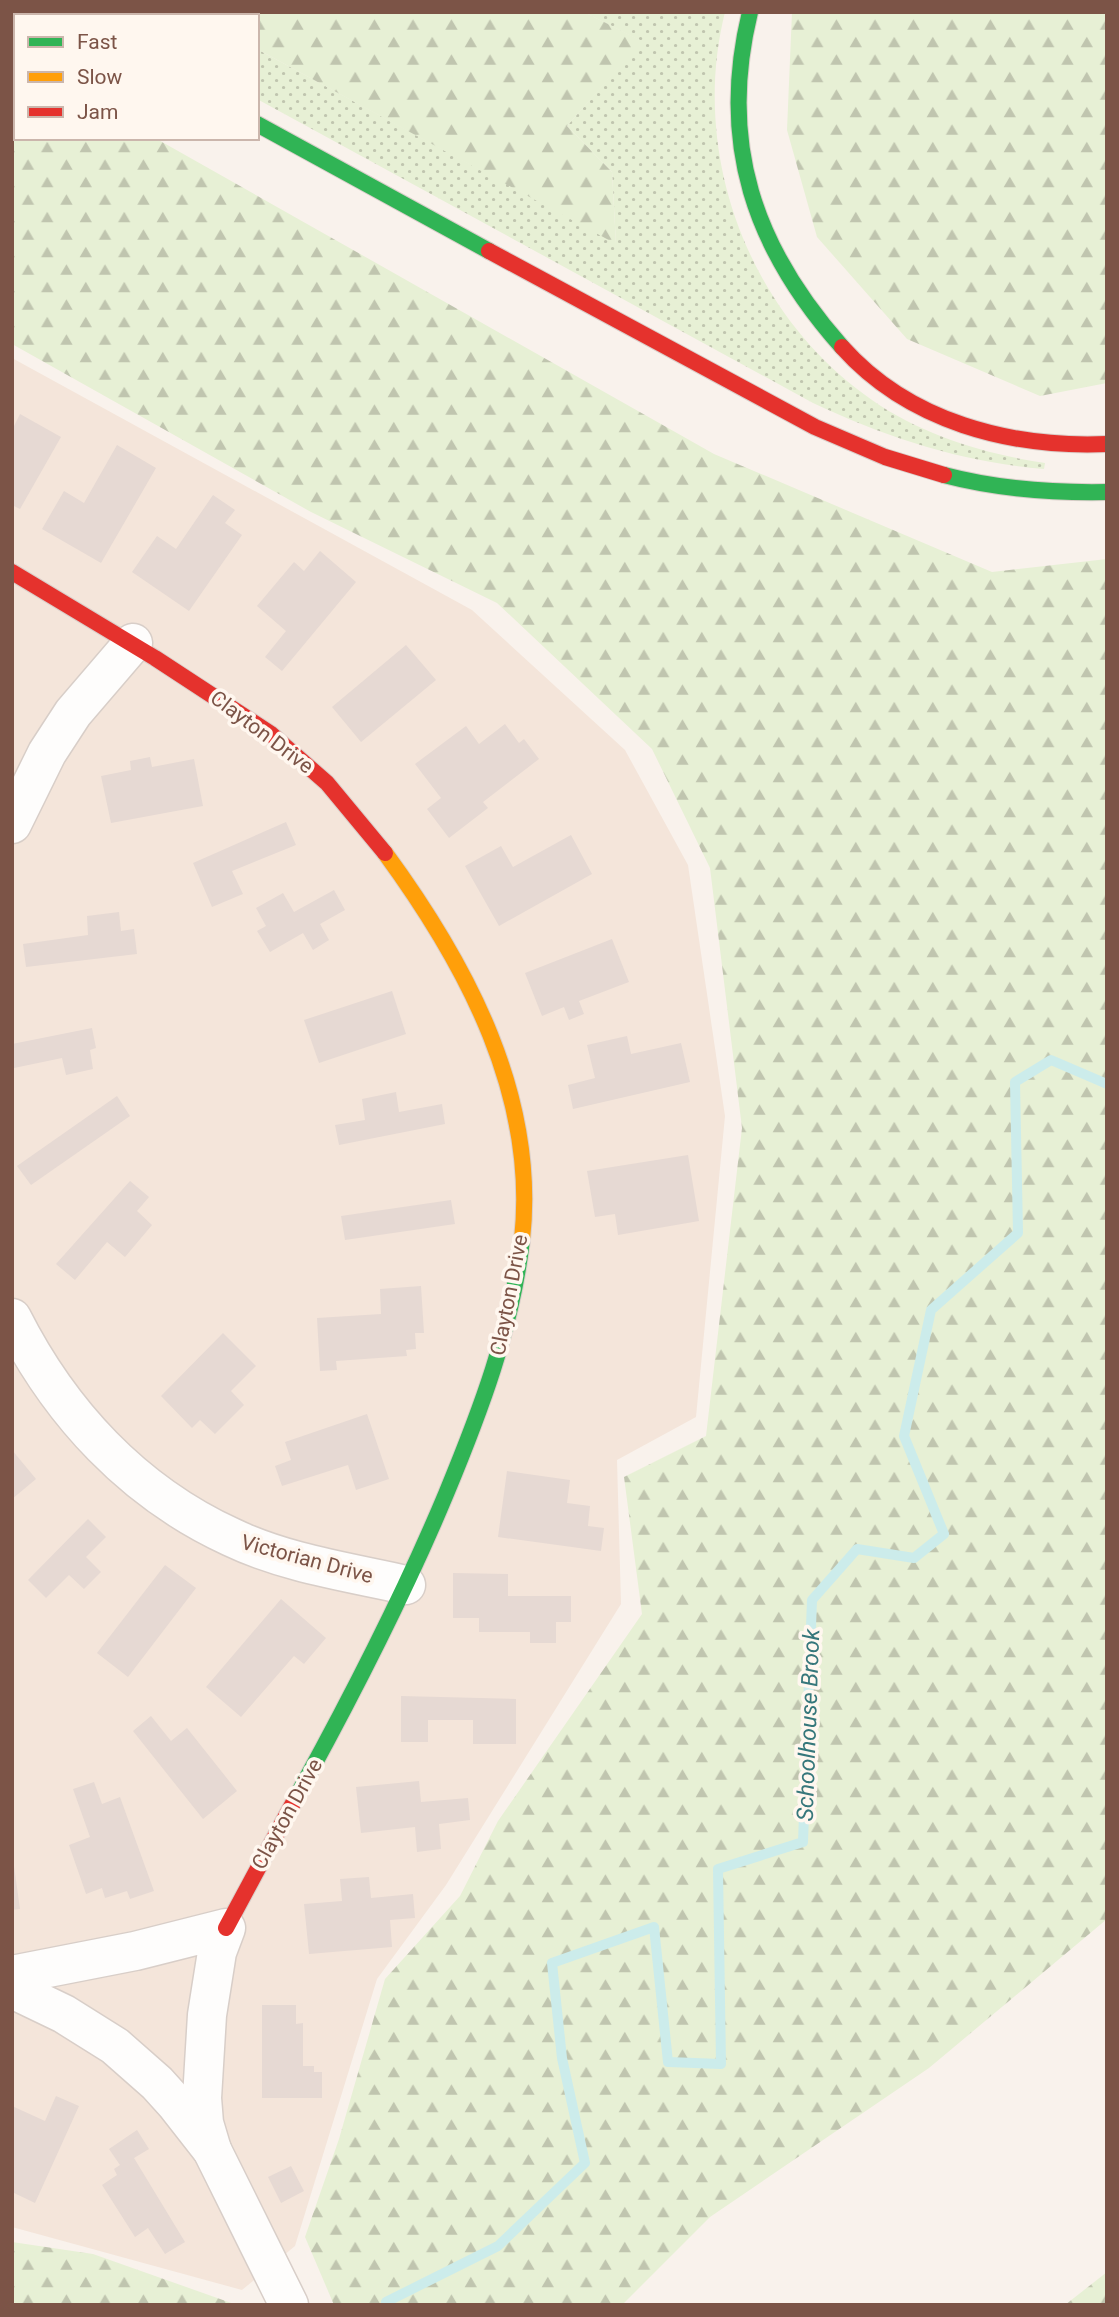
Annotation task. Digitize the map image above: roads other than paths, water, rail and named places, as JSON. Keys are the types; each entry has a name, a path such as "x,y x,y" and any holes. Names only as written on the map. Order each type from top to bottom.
{"main road":[{"path":"750,12 741,45 737,86 739,129 746,172 758,214 775,255 824,330 889,388 926,410 965,426 1008,438 1050,445 1107,444"},
{"path":"259,125 630,328 817,428 868,451 963,480 1012,489 1079,494 1107,492"},
{"name":"Clayton Drive","path":"12,572 133,643 268,732 308,765 350,808 387,857 448,949 471,992 492,1036 509,1086 523,1151 524,1187 519,1262 503,1339 478,1414 449,1489 406,1585 334,1727 226,1928"}],"street":[{"path":"12,824 47,752 73,713 133,643"},
{"name":"Victorian Drive","path":"12,1318 46,1378 72,1414 124,1468 162,1498 205,1524 243,1542 288,1558 406,1585"},
{"path":"12,1976 135,1951 226,1928"},
{"name":"Clayton Drive","path":"226,1928 210,1983 202,2098 204,2123 212,2150 289,2305"},
{"name":"Clayton Drive","path":"12,1989 64,2014 115,2046 157,2083 212,2150"}],"waterway":[{"name":"Schoolhouse Brook","path":"386,2302 498,2246 585,2163 562,2058 552,1963 654,1927 668,2062 721,2064 718,1869 803,1842 812,1600 857,1549 914,1558 944,1534 904,1436 931,1310 1018,1233 1015,1082 1051,1060 1107,1084"}]}
